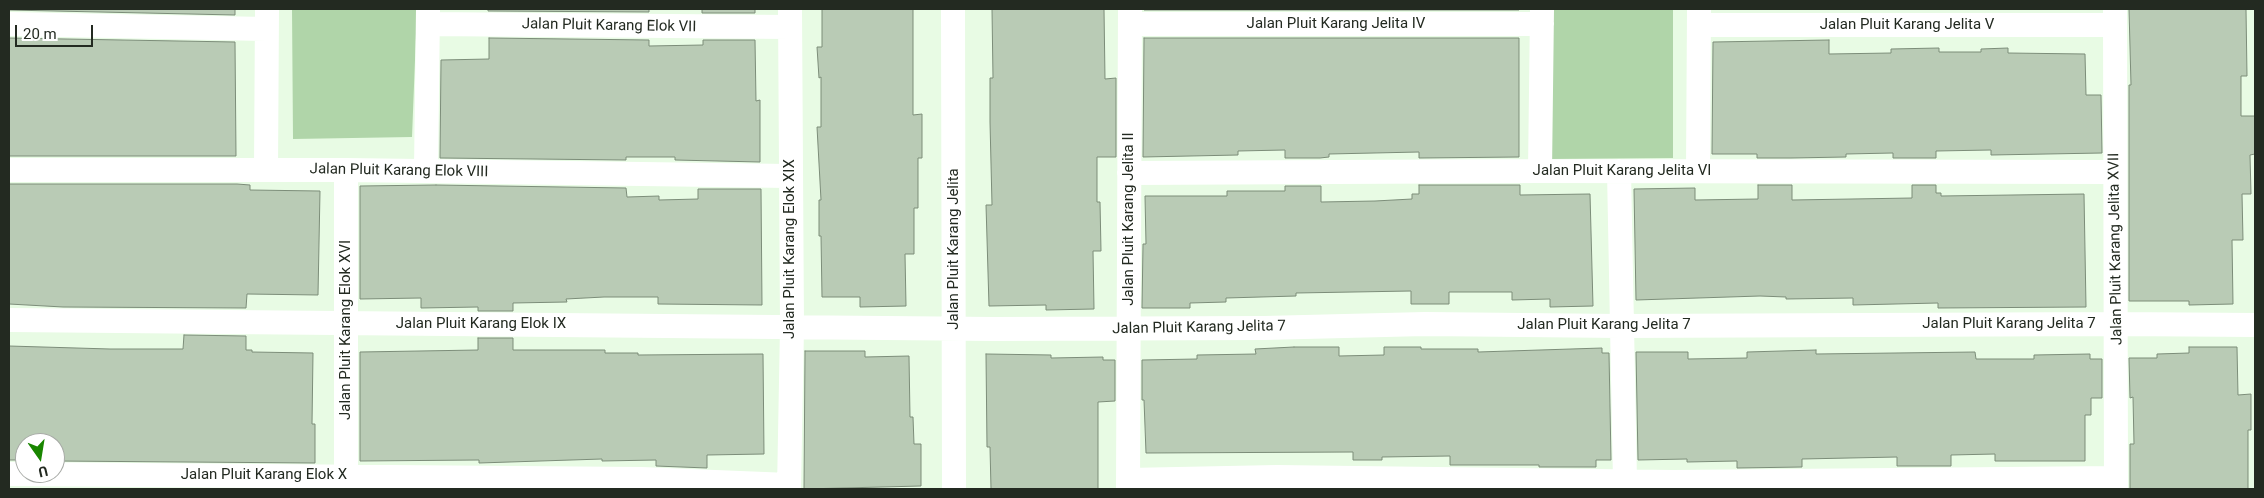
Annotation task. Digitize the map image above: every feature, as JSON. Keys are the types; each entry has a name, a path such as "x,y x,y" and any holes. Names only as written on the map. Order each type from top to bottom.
{"street":[{"name":"Jalan Pluit Karang Jelita","path":"953,9 954,489"},
{"name":"Jalan Pluit Karang Elok VII","path":"428,16 790,18"},
{"path":"426,171 428,16"},
{"name":"Jalan Pluit Karang Jelita IV","path":"1130,16 1542,16"},
{"name":"Jalan Pluit Karang Jelita II","path":"1128,485 1130,16"},
{"path":"1540,170 1542,16"},
{"path":"1698,171 1699,17"},
{"name":"Jalan Pluit Karang Jelita V","path":"1699,17 2115,17"},
{"name":"Jalan Pluit Karang Jelita XVII","path":"2115,17 2116,484"},
{"name":"Jalan Pluit Karang Elok XIX","path":"789,487 792,327 790,18"},
{"path":"9,24 267,19 266,170"},
{"name":"Jalan Pluit Karang Elok VIII","path":"9,170 346,170 790,176"},
{"name":"Jalan Pluit Karang Elok XVI","path":"346,170 346,483"},
{"name":"Jalan Pluit Karang Jelita VI","path":"1129,172 1540,170 2115,172"},
{"path":"1619,171 1624,481"},
{"name":"Jalan Pluit Karang Elok IX","path":"9,320 954,328"},
{"name":"Jalan Pluit Karang Jelita 7","path":"954,328 1129,329 1425,324 1621,326 2255,325"},
{"name":"Jalan Pluit Karang Elok X","path":"65,476 180,482 641,484 789,487"},
{"path":"1128,485 1277,483 1570,485 1624,481 1673,486 2116,484"}],"green space":[{"path":"292,9 417,9 412,137 293,139"},
{"path":"1549,9 1673,9 1673,158 1549,159"}],"building":[{"path":"235,9 235,15 9,10"},
{"path":"488,9 649,9 649,12 488,11"},
{"path":"702,9 755,9 755,13 702,13"},
{"path":"822,9 913,9 913,115 922,114 922,158 918,158 918,208 914,208 914,254 905,254 906,306 860,307 860,297 822,297 821,236 819,236 819,200 821,200 817,127 821,127 821,77 819,78 817,47 822,47"},
{"path":"992,9 1104,9 1105,79 1116,78 1116,157 1097,157 1097,202 1100,202 1101,251 1093,251 1094,309 1046,310 1046,305 989,306 986,205 992,205 990,78 993,78"},
{"path":"1519,9 1519,10 1144,10"},
{"path":"2129,9 2246,9 2247,76 2241,76 2241,116 2255,116 2255,154 2250,155 2251,194 2242,194 2243,240 2232,240 2233,304 2189,305 2189,301 2129,301 2129,85 2131,85"},
{"path":"9,38 235,42 236,156 9,156"},
{"path":"489,38 649,40 649,46 703,45 703,40 755,40 756,101 760,100 760,162 675,160 675,157 626,157 626,160 440,158 441,60 489,59"},
{"path":"1144,38 1519,38 1519,157 1419,158 1419,152 1329,154 1329,157 1320,158 1285,158 1285,150 1238,151 1238,155 1143,157"},
{"path":"1829,40 1829,54 1891,53 1891,49 1939,48 1939,52 1981,52 1981,49 2008,48 2008,53 2085,54 2086,95 2101,95 2102,153 1991,155 1991,150 1936,151 1936,158 1893,158 1893,153 1846,154 1846,157 1791,158 1757,158 1757,154 1712,154 1713,42"},
{"path":"9,184 237,184 250,185 250,190 320,191 318,295 247,294 246,308 63,307 9,304"},
{"path":"436,185 626,188 627,197 659,196 659,200 698,199 698,189 761,189 762,305 658,304 658,297 604,297 566,299 567,302 513,303 513,311 478,311 478,307 421,308 421,298 360,299 360,186"},
{"path":"1419,185 1520,185 1520,195 1590,194 1593,306 1550,307 1550,299 1512,300 1512,292 1449,292 1449,304 1411,304 1411,291 1296,293 1296,296 1226,298 1226,302 1190,303 1190,308 1142,308 1143,244 1146,244 1145,196 1227,196 1227,191 1285,191 1285,186 1321,186 1321,202 1375,201 1412,199 1412,194 1419,194"},
{"path":"1758,185 1792,185 1792,200 1912,198 1912,185 1936,185 1936,193 1941,193 1941,196 2084,194 2086,307 1938,308 1938,303 1853,305 1853,298 1786,299 1786,297 1760,296 1636,300 1634,189 1695,188 1695,200 1758,199"},
{"path":"184,335 246,336 246,350 252,350 252,352 313,353 312,424 315,424 315,463 65,461 65,433 15,433 15,460 9,460 9,346 183,349"},
{"path":"478,338 513,338 513,350 605,350 605,353 638,353 638,355 763,354 764,454 707,455 707,468 656,466 656,460 602,461 602,459 479,463 479,460 360,461 360,352 478,350"},
{"path":"1339,347 1339,356 1384,355 1384,347 1478,349 1478,352 1602,348 1602,353 1609,353 1611,460 1596,460 1596,467 1539,467 1539,465 1450,465 1450,456 1382,457 1382,460 1353,460 1353,452 1146,453 1144,400 1142,400 1142,360 1197,359 1197,355 1256,354 1255,349"},
{"path":"2189,347 2237,347 2238,395 2251,394 2251,430 2248,430 2248,489 2130,489 2130,444 2134,444 2133,397 2130,398 2129,358 2157,358 2157,354 2189,353"},
{"path":"1816,350 1816,354 1975,352 1976,359 2034,359 2034,355 2090,354 2090,359 2102,359 2102,398 2091,398 2091,415 2085,415 2085,461 1995,461 1995,454 1951,455 1951,466 1897,466 1897,457 1802,459 1802,467 1737,468 1737,461 1687,462 1687,459 1638,460 1636,352 1688,352 1688,359 1747,358 1747,352"},
{"path":"805,351 865,351 865,357 909,356 910,417 913,417 914,444 921,444 921,486 804,489"},
{"path":"986,354 1051,355 1051,358 1103,357 1103,360 1115,360 1115,401 1098,402 1098,489 991,489 990,447 987,447"}]}
